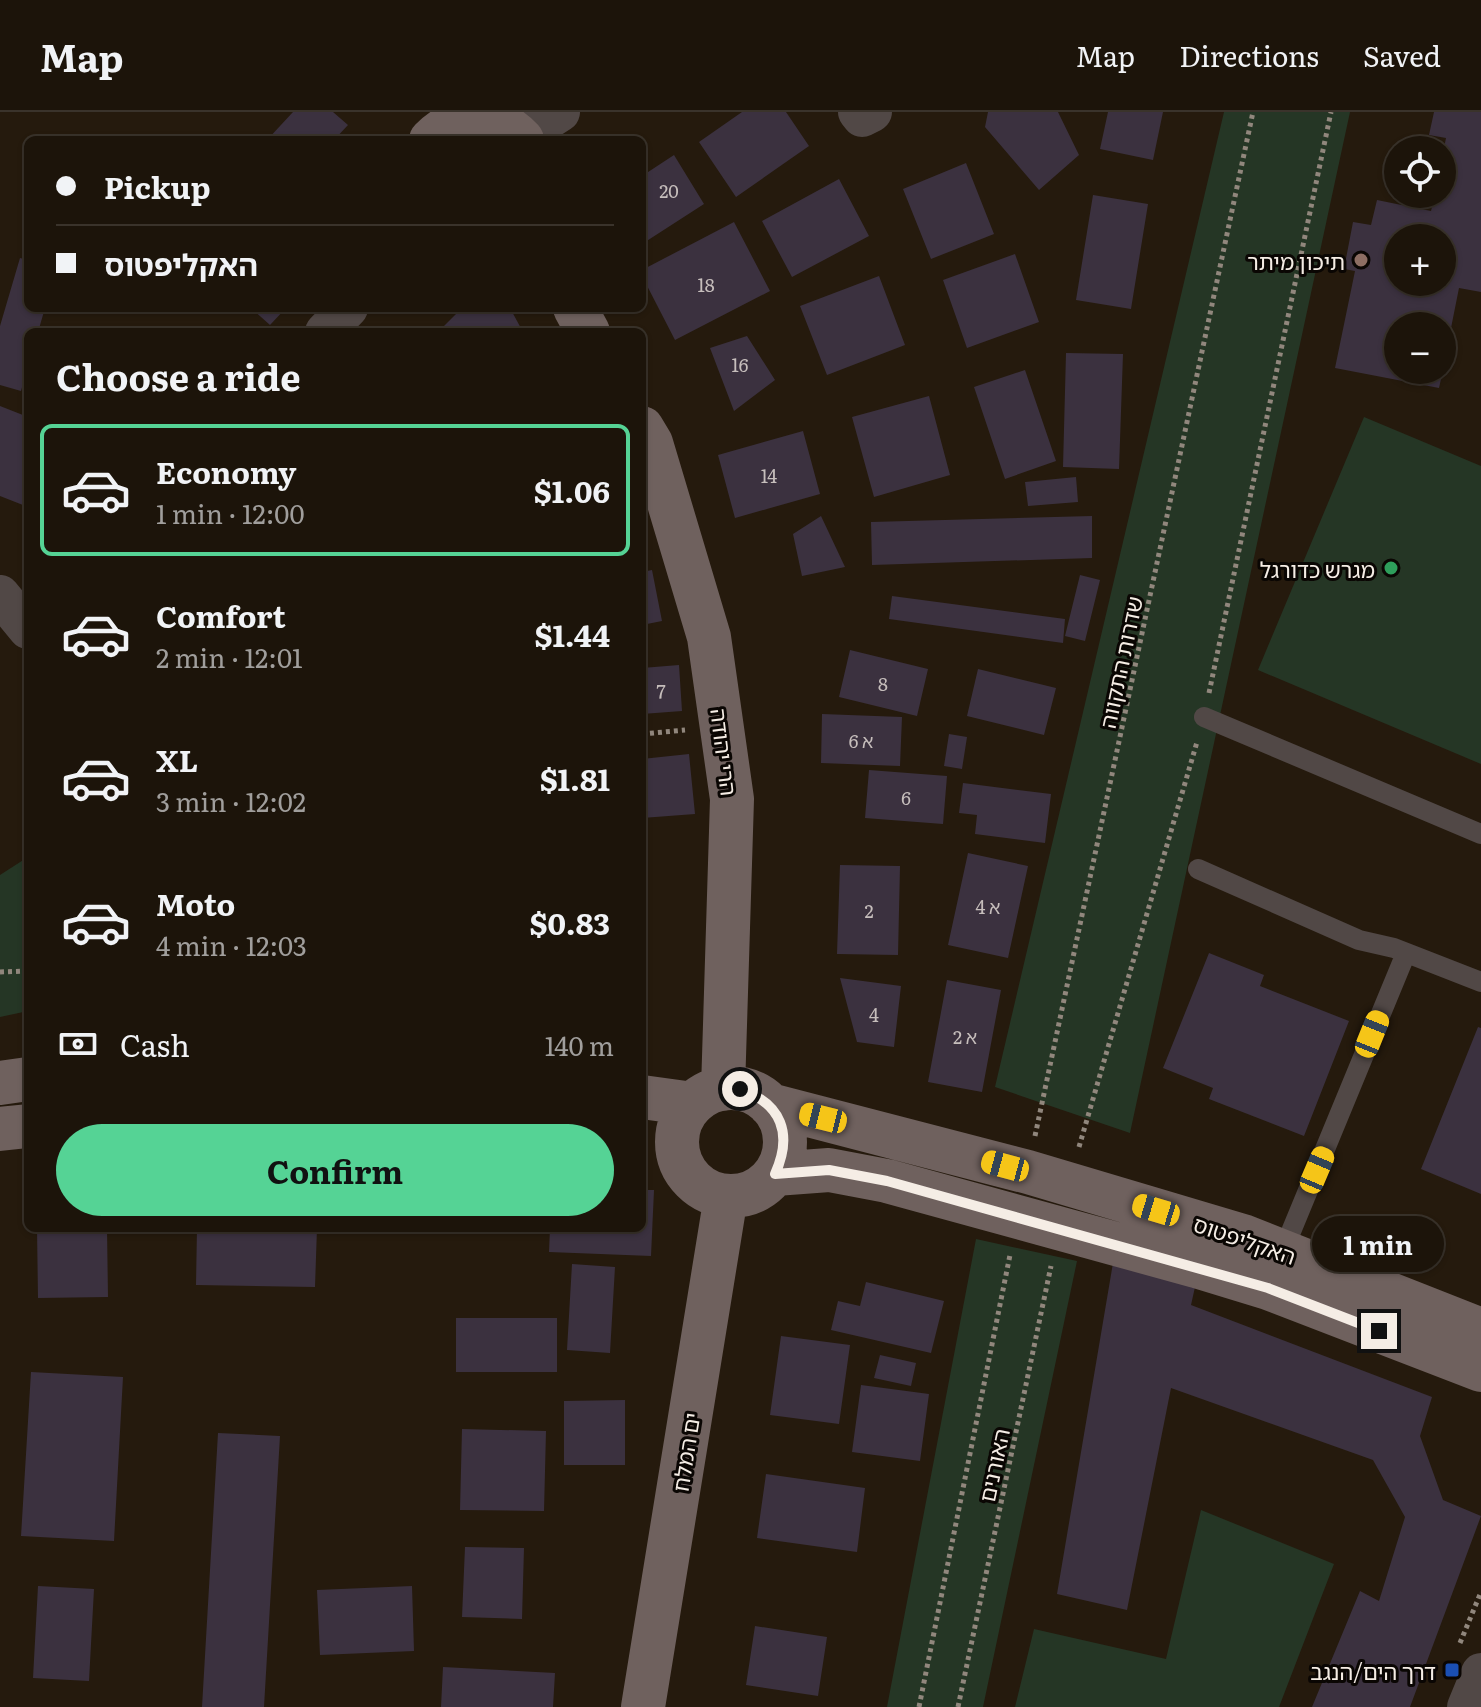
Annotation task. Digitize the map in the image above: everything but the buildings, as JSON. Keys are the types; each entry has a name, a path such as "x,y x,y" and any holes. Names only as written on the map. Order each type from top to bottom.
{"street":[{"path":"525,136 560,112"},
{"path":"858,112 862,117 872,112"},
{"path":"430,128 473,118 507,126 518,136"},
{"path":"329,328 344,312"},
{"name":"הרי יהודה","path":"646,435 709,637 732,799 708,1096"},
{"path":"0,595 24,624"},
{"path":"0,1083 24,1080"},
{"path":"646,1097 708,1096 740,1089 756,1094 770,1105 780,1121 785,1139 783,1157 775,1174 761,1187 745,1195 726,1196 709,1192 693,1182 683,1168 661,1156 677,1135 682,1118 708,1096"},
{"name":"האקליפטוס","path":"770,1105 1048,1178 1243,1236 1481,1330"},
{"path":"0,1129 24,1126"},
{"name":"האקליפטוס","path":"775,1174 829,1170 887,1181 1268,1288 1481,1370"},
{"name":"ים המלח","path":"643,1707 726,1196"},
{"path":"1467,1707 1481,1673"}],"lane":[{"path":"1204,717 1481,834"},
{"path":"1198,869 1359,940 1406,953 1481,982"},
{"path":"1283,1251 1406,953"}],"path":[{"name":"שדרות התקווה","path":"1048,1178 1253,112"},
{"path":"1048,1178 1204,717 1331,112"},
{"path":"0,972 24,971"},
{"path":"919,1707 1038,1224"},
{"name":"האורנים","path":"958,1707 1038,1224"}],"green space":[{"path":"1224,112 1350,112 1130,1133 995,1087"},
{"name":"מגרש כדורגל","path":"1364,417 1481,466 1481,764 1258,670"},
{"path":"24,860 24,1012 0,1017 0,875"},
{"path":"976,1239 1077,1261 983,1707 887,1707"},
{"path":"1201,1510 1334,1564 1279,1707 1015,1707 1034,1629 1166,1659"}],"place":[{"name":"תיכון מיתר","path":"1361,260"},
{"name":"מגרש כדורגל","path":"1391,568"},
{"name":"דרך הים/הנגב","path":"1452,1670"}],"route":[{"path":"740,1089 756,1094 770,1105 780,1121 785,1139 783,1157 775,1174 829,1170 887,1181 1196,1266 1268,1288 1379,1331"}]}
